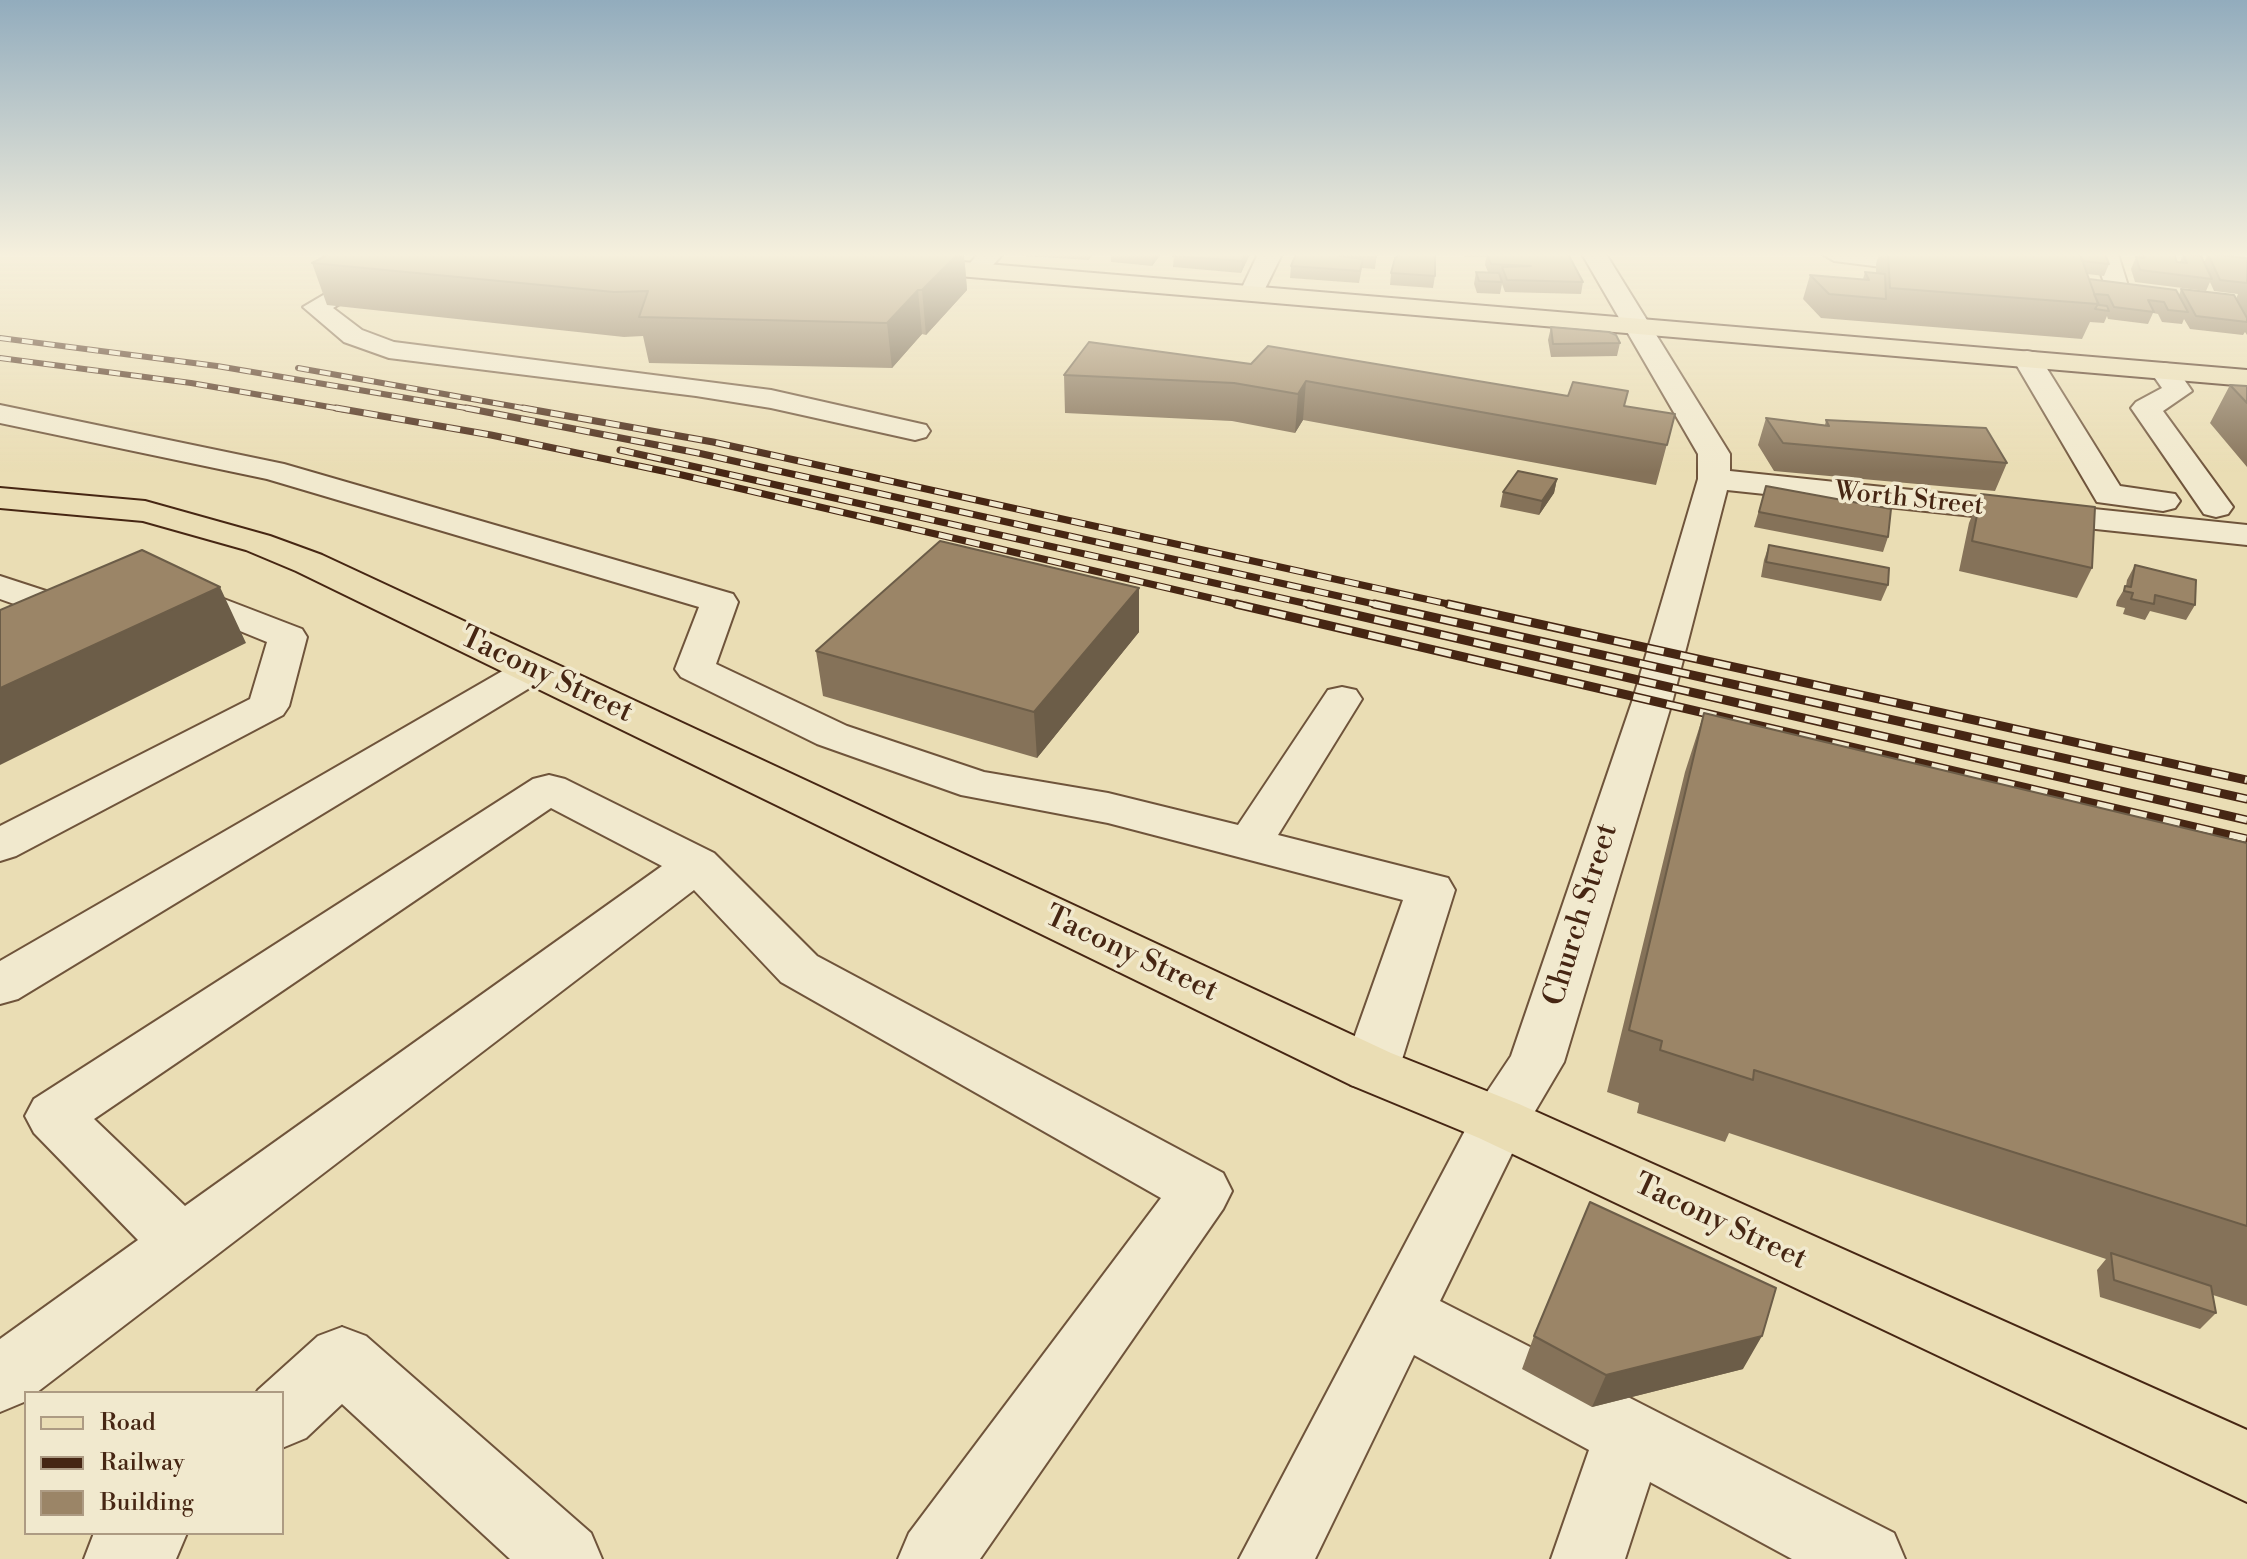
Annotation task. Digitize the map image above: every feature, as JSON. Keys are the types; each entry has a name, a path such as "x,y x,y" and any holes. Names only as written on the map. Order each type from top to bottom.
{"main road":[{"path":"1640,327 2247,378"},
{"name":"Tacony Street","path":"0,498 145,511 258,543 309,563 1371,1069 1499,1121 2247,1466"}],"street":[{"path":"341,327 353,336 389,350 696,387 771,399 915,431"},
{"name":"Church Street","path":"1276,1559 1499,1121 1536,1062 1653,699 1714,479 1714,454 1640,327"},
{"path":"2027,359 2109,495 2216,507 2247,518"},
{"path":"2164,371 2178,391 2146,408 2216,507"},
{"path":"0,414 155,443 273,471 720,602 705,635 695,669 832,735 977,785 1108,808 1431,890 1371,1069"},
{"name":"Worth Street","path":"1714,479 2247,535"},
{"path":"0,587 79,614"},
{"path":"0,647 79,614 176,592 288,637 268,706 0,845"},
{"path":"0,985 532,670"},
{"path":"1249,844 1342,699"},
{"path":"183,1245 54,1116 549,789 697,864 799,969 1202,1191 935,1559"},
{"path":"0,1379 697,864"},
{"path":"1400,1314 1868,1559"},
{"path":"284,1412 342,1359 554,1556"},
{"path":"1588,1559 1630,1434"},
{"path":"121,1559 148,1535"}],"building":[{"path":"1551,327 1609,332 1616,335 1620,343 1553,344"},
{"path":"1089,342 1251,364 1268,346 1568,396 1573,382 1628,391 1624,406 1675,414 1667,445 1306,381 1298,394 1234,383 1064,375"},
{"path":"2230,385 2247,386 2247,403"},
{"path":"1766,418 1829,426 1826,420 1986,428 2007,463 1783,443"},
{"path":"1518,471 1557,479 1542,501 1503,492"},
{"path":"1766,486 1891,509 1888,537 1759,512"},
{"path":"1981,494 2095,507 2092,568 1972,541"},
{"path":"940,541 1139,588 1034,712 816,651"},
{"path":"1769,545 1889,568 1888,585 1766,562"},
{"path":"142,550 220,587 0,688 0,610"},
{"path":"2135,565 2196,580 2195,605 2155,595 2154,604 2131,599 2133,593 2124,591 2125,586 2131,587"},
{"path":"1704,713 2247,843 2247,1226 1754,1070 1753,1080 1660,1050 1662,1041 1629,1030"},
{"path":"1590,1202 1776,1288 1762,1336 1606,1375 1534,1336"},
{"path":"2111,1253 2211,1286 2216,1313 2114,1280"}],"railway":[{"path":"0,338 217,366 478,410"},
{"path":"0,358 191,383 347,410"},
{"path":"298,368 534,410"},
{"path":"336,408 491,435 682,475 1245,606"},
{"path":"466,408 698,453 1383,606"},
{"path":"523,408 713,442 1457,606"},
{"path":"620,450 1317,606"},
{"path":"1236,604 2247,839"},
{"path":"1308,604 2247,820"},
{"path":"1374,604 2247,799"},
{"path":"1448,604 2247,780"}]}
